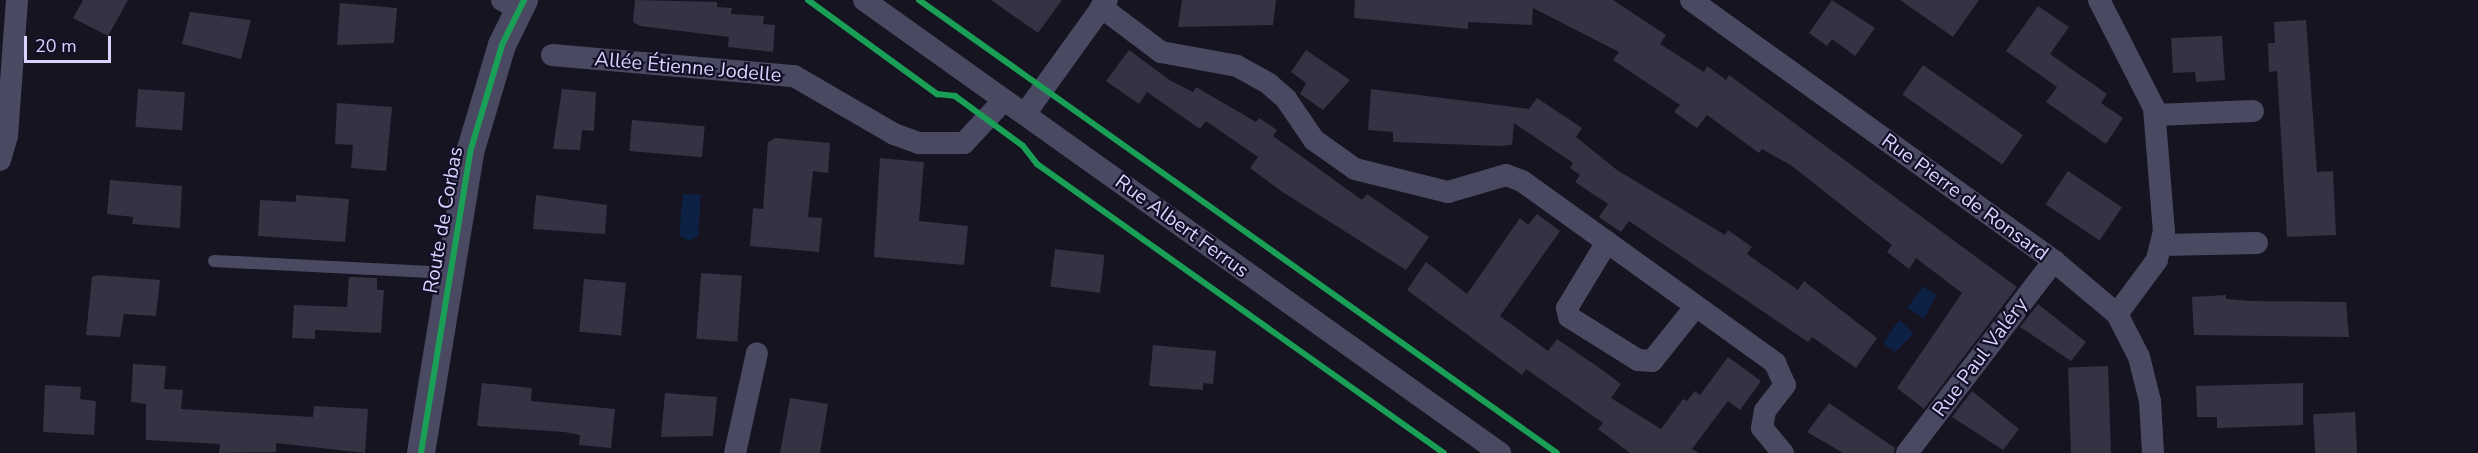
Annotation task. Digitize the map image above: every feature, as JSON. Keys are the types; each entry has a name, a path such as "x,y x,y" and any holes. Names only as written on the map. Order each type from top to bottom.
{"street":[{"path":"0,160 7,136 17,0"},
{"name":"Rue Albert Ferrus","path":"864,0 1500,453"},
{"name":"Rue Pierre de Ronsard","path":"1692,0 2054,261 2117,314 2139,357 2150,401 2153,453"},
{"path":"2099,0 2155,115 2162,245 2117,314"},
{"name":"Route de Corbas","path":"421,453 450,273 486,91 515,3"},
{"path":"1025,114 1104,4 1161,52 1237,66 1269,84 1287,99 1314,140 1355,169 1448,192 1506,175 1607,242 1783,372 1785,385 1765,411 1762,428 1783,453"},
{"name":"Allée Étienne Jodelle","path":"552,55 794,76 894,135 919,143 964,142 1004,100"},
{"path":"2155,115 2253,111"},
{"path":"1607,242 1567,308 1569,316 1638,360 1652,361 1695,306"},
{"path":"2162,245 2257,243"},
{"name":"Rue Paul Valéry","path":"1907,453 2054,261"},
{"path":"735,453 757,352"}],"lane":[{"path":"214,261 450,273"}],"water":[{"path":"683,194 701,195 698,237 688,241 679,235"},
{"path":"1924,286 1936,295 1924,319 1907,308"},
{"path":"1899,320 1914,333 1895,352 1883,343"}],"building":[{"path":"83,0 128,0 108,36 73,18"},
{"path":"635,0 717,2 717,7 732,8 731,14 764,16 763,24 775,25 773,52 728,47 729,37 640,26 633,22"},
{"path":"991,0 1062,0 1038,33"},
{"path":"1182,0 1276,0 1273,25 1178,27"},
{"path":"1355,0 1613,0 1666,35 1660,44 1704,72 1707,66 1726,80 1729,75 2017,287 1924,409 1897,388 1962,293 1916,258 1909,269 1887,252 1892,245 1792,166 1762,149 1759,153 1707,115 1697,128 1674,112 1680,105 1613,60 1619,52 1533,8 1532,25 1468,22 1468,29 1354,18"},
{"path":"1832,0 1875,28 1855,56 1832,39 1827,46 1809,33"},
{"path":"1900,0 1979,0 1953,37"},
{"path":"340,3 397,8 394,43 337,45"},
{"path":"2038,6 2069,27 2050,54 2107,94 2101,103 2123,118 2106,144 2046,102 2057,87 2006,51"},
{"path":"190,12 251,20 241,59 182,44"},
{"path":"2306,20 2317,172 2333,171 2336,235 2287,237 2277,71 2269,72 2268,43 2275,43 2274,22"},
{"path":"2222,36 2225,80 2196,82 2195,72 2173,73 2171,38"},
{"path":"1129,50 1171,81 1193,92 1196,87 1256,122 1259,118 1277,130 1273,136 1362,200 1367,194 1429,237 1406,270 1281,191 1250,168 1258,157 1206,121 1200,129 1147,92 1139,104 1106,81"},
{"path":"1306,50 1350,80 1323,110 1300,94 1306,83 1291,72"},
{"path":"1923,65 2023,135 2002,164 1902,94"},
{"path":"138,89 185,92 182,130 135,127"},
{"path":"562,89 596,92 594,131 582,130 580,150 553,149"},
{"path":"1371,89 1529,109 1537,98 1582,128 1576,137 1617,170 1725,235 1728,230 1752,247 1747,254 1798,290 1804,281 1877,338 1856,368 1812,337 1808,342 1629,221 1621,232 1599,217 1608,204 1575,182 1580,175 1570,168 1573,163 1514,123 1512,145 1499,146 1393,142 1393,132 1368,130"},
{"path":"337,103 392,107 386,171 351,168 353,145 335,144"},
{"path":"632,120 705,126 702,157 629,151"},
{"path":"775,138 830,143 828,173 813,171 808,217 822,218 819,252 750,246 753,208 763,209 768,142"},
{"path":"880,158 924,162 919,221 968,226 964,265 874,257"},
{"path":"2068,171 2122,207 2100,241 2046,204"},
{"path":"110,180 182,186 180,228 132,224 133,217 107,214"},
{"path":"296,195 349,199 345,242 258,236 260,200 296,202"},
{"path":"536,195 607,205 605,234 533,229"},
{"path":"1537,214 1560,231 1500,316 1548,351 1557,339 1601,369 1621,384 1611,398 1661,429 1683,399 1687,401 1695,391 1700,395 1728,357 1761,381 1740,410 1728,401 1692,449 1699,453 1630,453 1598,429 1603,423 1526,369 1522,375 1407,290 1426,262 1467,294 1520,218 1528,225"},
{"path":"1055,249 1105,255 1100,293 1050,287"},
{"path":"701,273 742,276 737,342 696,339"},
{"path":"98,275 160,280 156,316 124,314 120,337 86,335 92,277"},
{"path":"349,277 377,278 377,290 384,290 381,333 315,330 315,339 292,338 294,305 347,307"},
{"path":"584,279 626,283 621,335 579,332"},
{"path":"2226,295 2226,299 2251,301 2346,302 2349,337 2194,335 2192,297"},
{"path":"2038,304 2086,342 2071,361 2020,327"},
{"path":"1153,345 1216,351 1213,384 1203,383 1203,390 1149,386"},
{"path":"133,364 166,366 164,389 183,390 181,409 313,417 314,406 368,409 365,453 276,443 276,452 219,453 220,444 146,440 146,404 131,402"},
{"path":"2108,366 2111,453 2071,453 2068,367"},
{"path":"482,383 532,388 531,401 615,409 611,448 579,445 580,435 564,432 477,426"},
{"path":"2303,383 2303,425 2217,428 2217,417 2197,417 2196,386"},
{"path":"45,385 81,387 80,399 96,401 94,435 43,432"},
{"path":"1972,391 2019,429 2003,450 1952,417"},
{"path":"665,393 717,397 713,436 661,437"},
{"path":"790,398 828,404 820,453 780,453"},
{"path":"1829,403 1895,448 1894,453 1843,453 1807,432"},
{"path":"2355,412 2357,453 2315,453 2313,414"}],"cycle path":[{"path":"421,453 471,149 502,45 524,0"},
{"path":"808,0 937,94 955,96 1023,146 1037,164 1444,453"},
{"path":"919,0 1557,453"}]}
